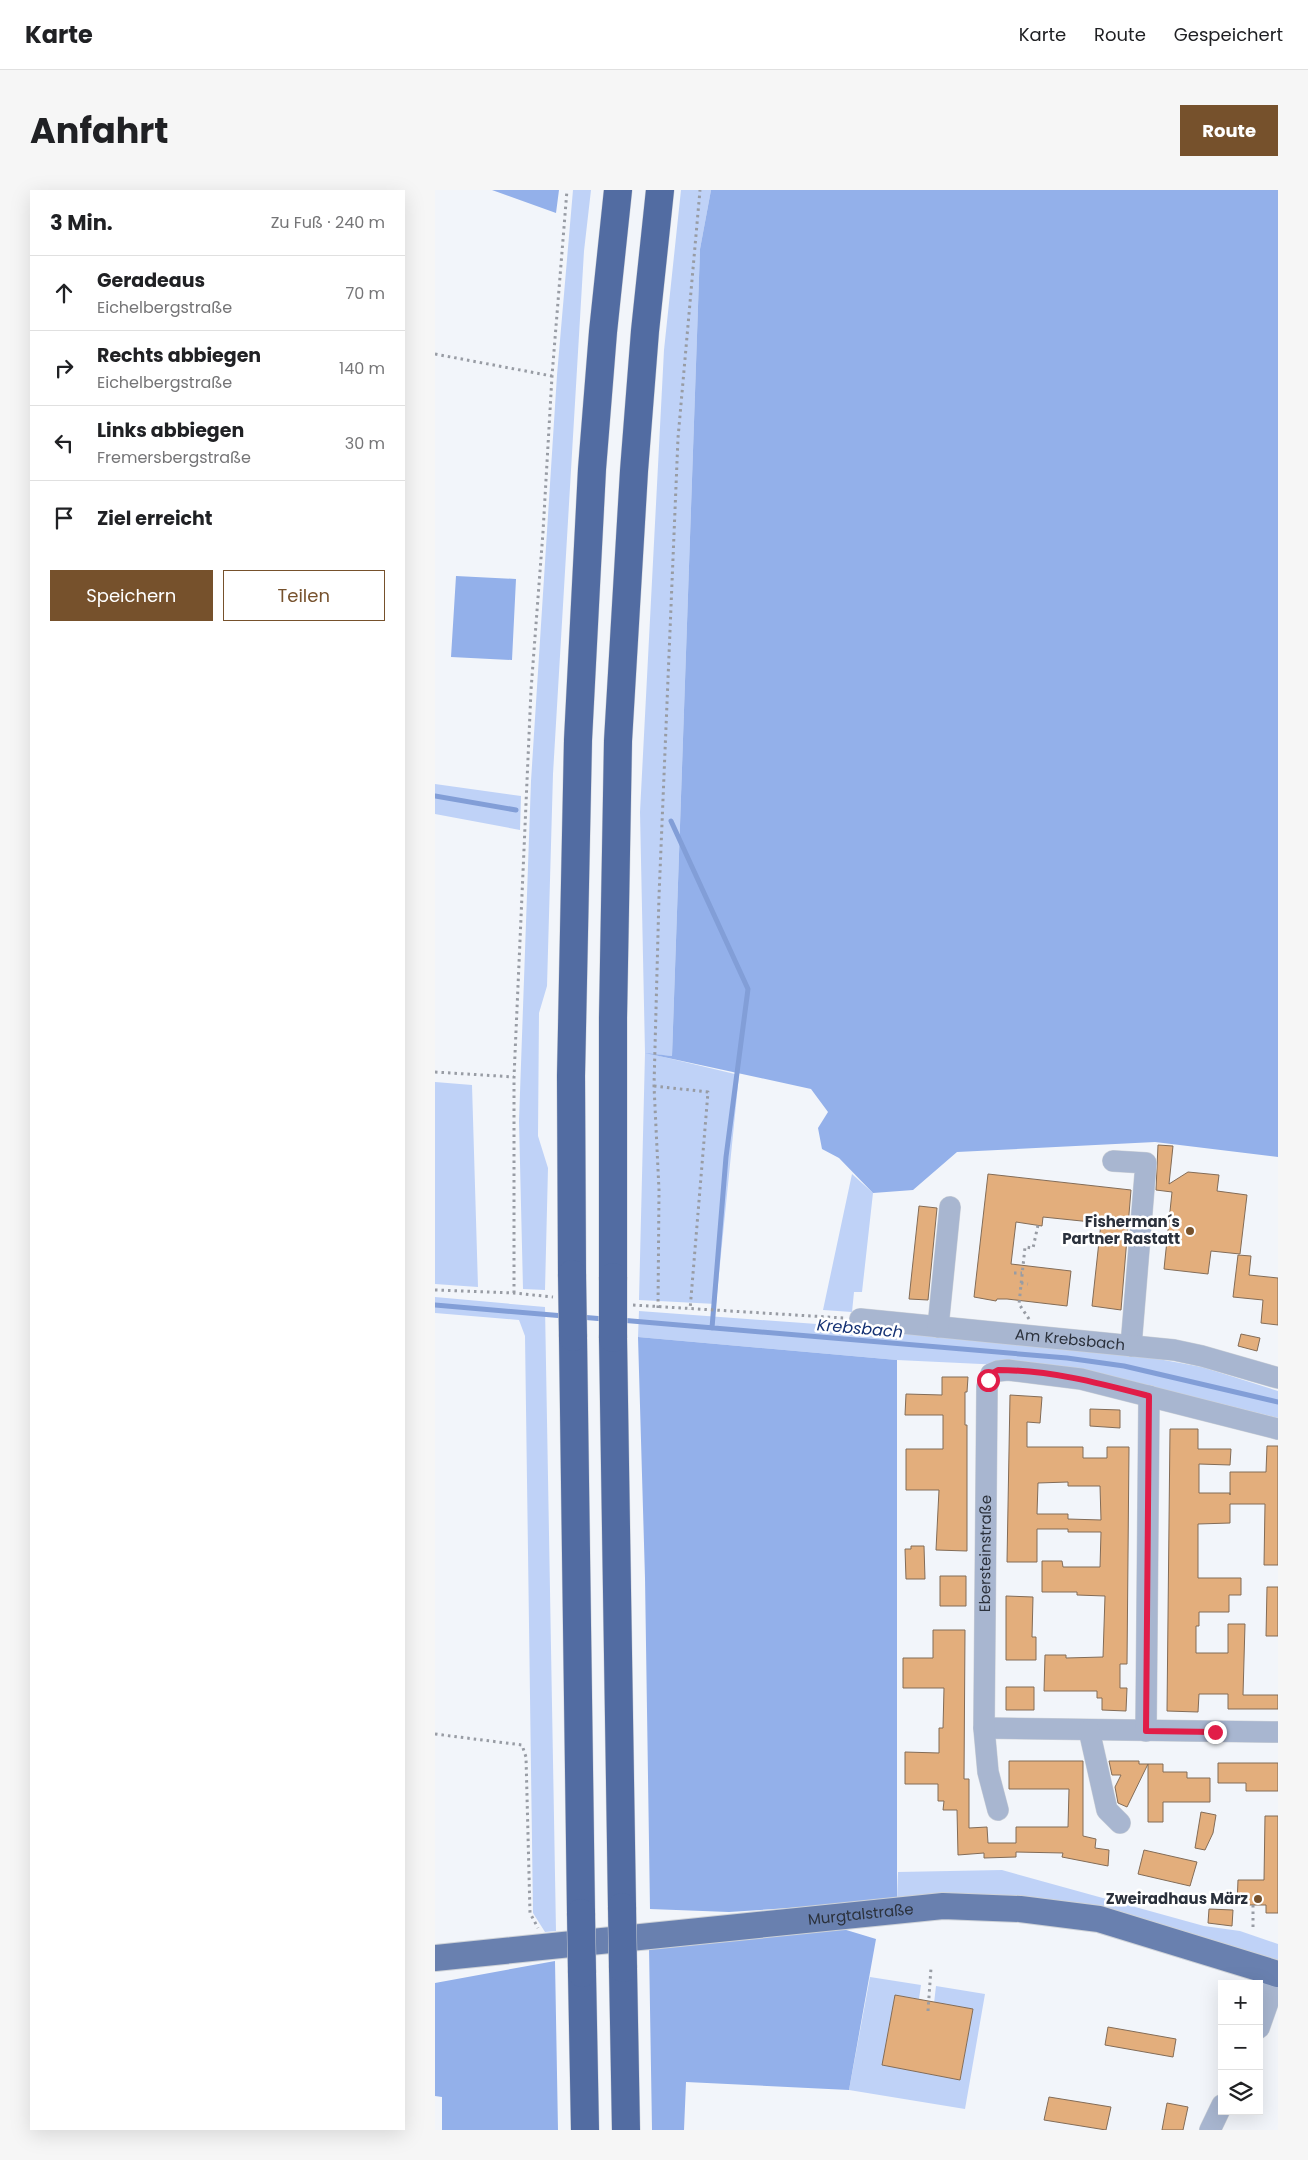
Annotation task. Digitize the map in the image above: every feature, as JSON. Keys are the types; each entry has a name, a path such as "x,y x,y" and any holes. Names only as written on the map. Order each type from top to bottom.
{"highway":[{"path":"585,2130 572,1274 571,1076 577,740 594,449 603,332 618,190"},
{"path":"627,2130 613,1338 613,1018 618,740 636,443 645,331 660,190"}],"main road":[{"name":"Murgtalstraße","path":"435,1958 943,1906 1010,1909 1099,1919 1278,1974"}],"street":[{"path":"1113,1161 1146,1163 1131,1346"},
{"path":"938,1326 950,1207"},
{"name":"Am Krebsbach","path":"860,1319 1174,1350 1203,1356 1278,1378"},
{"name":"Ebersteinstraße","path":"997,1810 988,1772 984,1728 988,1380 991,1374 998,1370 1059,1375 1149,1396"},
{"path":"1146,1731 1149,1396 1278,1429"},
{"path":"984,1728 1278,1732"},
{"path":"1089,1730 1107,1810 1120,1823"},
{"path":"1260,2025 1278,1974"},
{"path":"1210,2130 1218,2113"}],"path":[{"path":"435,1290 514,1293 514,1077 531,690 543,532 551,376 567,190"},
{"path":"700,190 678,438 659,896 654,1086 659,1190 658,1308 860,1319"},
{"path":"435,354 551,376"},
{"path":"435,1072 514,1077"},
{"path":"654,1086 708,1092 690,1310"},
{"path":"1029,1336 1031,1322 1019,1304 1025,1247 1033,1248 1038,1225"},
{"path":"1013,1273 1022,1273"},
{"path":"1021,1283 1028,1284"},
{"path":"435,1734 521,1745 526,1757 530,1913 548,1946"},
{"path":"1253,1905 1253,1927"},
{"path":"928,2011 931,1968"}],"shaded area":[{"path":"492,190 559,190 556,213"},
{"path":"573,190 591,190 584,251 553,774 547,986 539,1013 538,1136 548,1168 545,1290 523,1289 519,1121 531,781 557,375"},
{"path":"681,190 711,190 700,249 672,1056 651,1054 739,1075 716,1304 639,1300 645,1053 640,812 664,350"},
{"path":"711,190 1278,190 1278,1157 1155,1142 957,1152 913,1190 873,1193 839,1158 822,1149 818,1128 828,1112 811,1089 645,1053 672,1056 700,249"},
{"path":"456,576 516,579 512,660 451,657"},
{"path":"435,784 521,796 520,830 435,814"},
{"path":"435,1082 472,1085 478,1287 435,1284"},
{"path":"852,1174 873,1193 862,1292 854,1292 852,1312 823,1310"},
{"path":"435,1297 545,1307 556,1931 545,1932 533,1913 525,1336 519,1320 435,1313"},
{"path":"639,1311 858,1327 1131,1354 1202,1367 1278,1391 1278,1418 1122,1379 1066,1368 897,1360 638,1337"},
{"path":"638,1337 897,1360 897,1901 729,1912 650,1909 645,1578"},
{"path":"1002,1870 1204,1926 1240,1931 1278,1944 1278,1969 1200,1942 897,1901 898,1872"},
{"path":"843,1929 876,1939 849,2090 686,2082 684,2130 652,2130 649,1947"},
{"path":"555,1961 558,2130 442,2130 442,2097 435,2096 435,1983"},
{"path":"870,1977 921,1985 919,1999 895,1995 883,2065 960,2080 973,2009 945,2004 933,2012 936,1986 985,1994 965,2109 849,2090"}],"building":[{"path":"1158,1145 1173,1146 1169,1184 1188,1172 1219,1175 1217,1191 1247,1195 1240,1254 1211,1251 1208,1274 1164,1269 1172,1192 1156,1190"},
{"path":"988,1174 1131,1190 1121,1310 1092,1306 1101,1223 1043,1217 1042,1226 1016,1222 1011,1264 1071,1271 1067,1306 1007,1299 997,1299 996,1301 974,1297"},
{"path":"919,1206 937,1208 928,1300 909,1299"},
{"path":"1238,1255 1251,1256 1249,1275 1278,1278 1278,1325 1261,1323 1263,1300 1233,1297"},
{"path":"1241,1334 1260,1338 1257,1351 1238,1346"},
{"path":"942,1377 968,1377 967,1392 965,1392 965,1425 967,1425 967,1551 936,1550 939,1490 906,1490 906,1449 943,1449 943,1415 905,1415 906,1394 942,1395"},
{"path":"1010,1395 1042,1397 1040,1423 1027,1422 1027,1447 1083,1447 1083,1458 1107,1458 1107,1447 1129,1447 1127,1664 1120,1664 1120,1688 1127,1688 1126,1711 1102,1710 1102,1698 1097,1698 1097,1691 1044,1691 1045,1655 1066,1655 1066,1658 1103,1657 1105,1596 1077,1595 1077,1592 1042,1592 1042,1561 1062,1561 1063,1567 1100,1567 1101,1532 1068,1532 1068,1529 1037,1529 1037,1562 1007,1562","holes":["1068,1482 1068,1486 1100,1486 1101,1520 1068,1519 1068,1514 1037,1514 1038,1483"]},
{"path":"1090,1409 1120,1410 1120,1428 1090,1426"},
{"path":"1170,1429 1198,1429 1198,1449 1231,1449 1230,1465 1199,1464 1199,1493 1230,1493 1230,1472 1266,1472 1267,1446 1278,1446 1278,1565 1264,1565 1265,1504 1230,1504 1230,1523 1198,1524 1198,1578 1241,1578 1241,1595 1229,1595 1229,1612 1199,1612 1199,1626 1196,1626 1196,1653 1228,1653 1228,1624 1245,1624 1243,1695 1278,1695 1278,1709 1228,1709 1228,1694 1199,1694 1198,1712 1167,1711"},
{"path":"911,1546 924,1546 925,1579 906,1579 905,1549 911,1549"},
{"path":"940,1576 966,1576 966,1606 940,1606"},
{"path":"1267,1587 1278,1587 1278,1636 1266,1636"},
{"path":"1006,1596 1033,1597 1032,1637 1036,1637 1036,1660 1006,1660"},
{"path":"933,1630 965,1630 964,1779 969,1779 969,1828 987,1827 988,1843 1016,1843 1016,1827 1068,1827 1069,1789 1009,1789 1009,1761 1083,1761 1083,1836 1096,1839 1095,1848 1109,1850 1108,1866 1062,1857 1063,1853 1016,1852 1016,1857 984,1858 984,1853 958,1855 957,1810 943,1810 944,1801 938,1801 938,1784 905,1784 905,1752 939,1753 939,1728 943,1728 944,1688 903,1688 903,1658 933,1658"},
{"path":"1006,1687 1034,1687 1034,1710 1006,1710"},
{"path":"1109,1761 1139,1761 1139,1764 1148,1764 1127,1807 1118,1803 1115,1787 1121,1775 1112,1775"},
{"path":"1218,1763 1278,1763 1278,1791 1246,1791 1246,1783 1218,1783"},
{"path":"1148,1764 1163,1764 1163,1772 1187,1772 1187,1778 1210,1778 1210,1802 1163,1802 1163,1822 1148,1822"},
{"path":"1201,1812 1216,1815 1213,1833 1205,1850 1195,1848"},
{"path":"1265,1816 1278,1816 1278,1913 1266,1913 1266,1905 1237,1905 1238,1880 1264,1880"},
{"path":"1144,1850 1197,1862 1190,1886 1138,1874"},
{"path":"1209,1909 1233,1910 1232,1926 1208,1923"},
{"path":"895,1995 973,2009 960,2080 882,2065"},
{"path":"1108,2027 1176,2039 1173,2057 1105,2045"},
{"path":"1049,2097 1111,2107 1106,2130 1044,2120"},
{"path":"1167,2103 1188,2107 1183,2130 1162,2130"}],"waterway":[{"path":"435,796 516,810"},
{"path":"671,821 748,989 726,1157 712,1328"},
{"name":"Krebsbach","path":"435,1305 564,1316"},
{"name":"Krebsbach","path":"580,1317 604,1319"},
{"name":"Krebsbach","path":"620,1320 1067,1358 1124,1366 1278,1402"}],"place":[{"name":"Fisherman´s Partner Rastatt","path":"1190,1231"},
{"name":"Zweiradhaus März","path":"1258,1899"}],"route":[{"path":"988,1380 991,1374 998,1370 1059,1375 1149,1396 1146,1731 1215,1732"}]}
